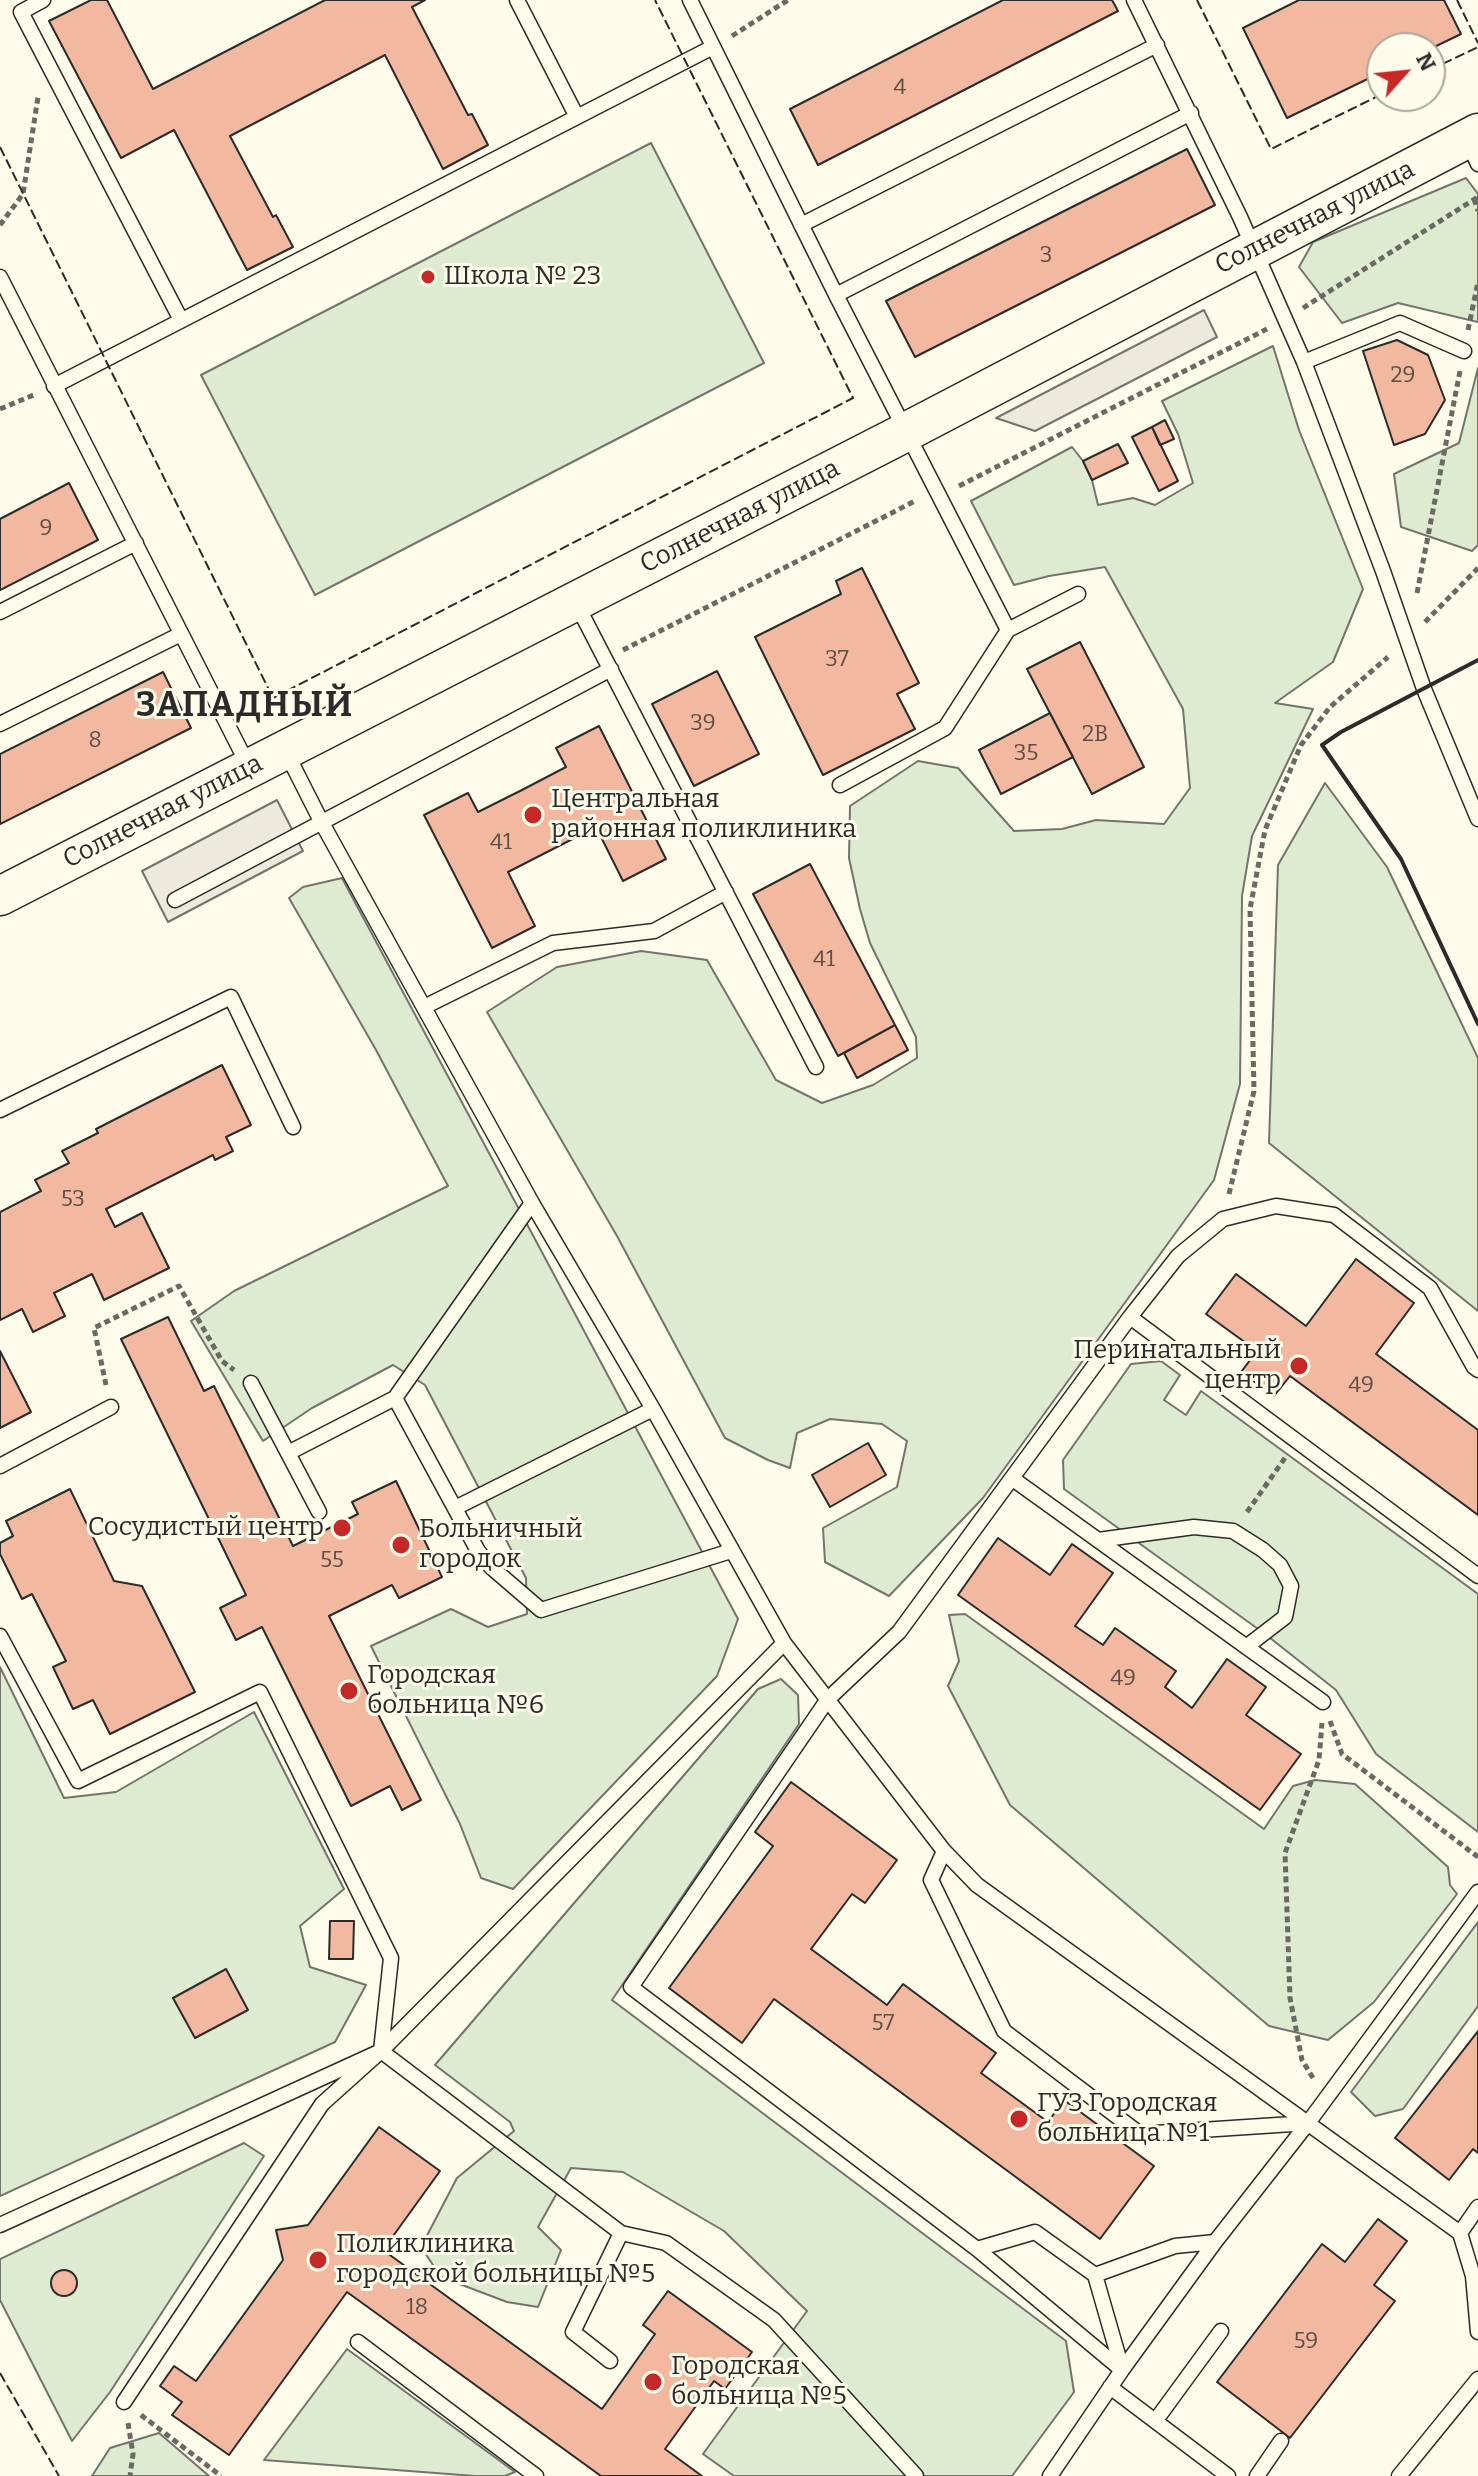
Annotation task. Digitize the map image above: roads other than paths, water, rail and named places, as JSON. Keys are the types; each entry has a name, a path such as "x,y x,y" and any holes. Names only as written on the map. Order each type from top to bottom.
{"street":[{"name":"Солнечная улица","path":"0,896 906,432 1255,249 1474,145"}],"lane":[{"path":"43,0 21,12 181,320"},
{"path":"517,0 577,117"},
{"path":"690,0 836,295 1008,630"},
{"path":"1134,0 1191,113 1286,319 1424,689 1478,819"},
{"path":"801,225 1157,45"},
{"path":"54,386 713,47"},
{"path":"836,295 1191,113"},
{"path":"0,277 249,768"},
{"path":"1304,362 1400,323 1464,351"},
{"path":"0,612 136,543"},
{"path":"840,785 945,728 1008,630 1078,594"},
{"path":"575,601 816,1067"},
{"path":"0,724 181,634"},
{"path":"175,900 322,823 608,664"},
{"path":"285,750 322,823 532,1203 653,1409 784,1643 944,1851 977,1885 1460,2233 1473,2276 1478,2332"},
{"path":"424,1007 553,943 654,931 726,892"},
{"path":"0,1110 231,997 293,1127"},
{"path":"288,1453 395,1398 532,1203"},
{"path":"1122,2370 977,2249 631,1987 828,1699 899,1632 1130,1317 1178,1256 1223,1219 1276,1206 1334,1215 1430,1288 1478,1370"},
{"path":"1130,1317 1478,1576"},
{"path":"251,1383 319,1512"},
{"path":"395,1398 478,1551 491,1567 541,1610 731,1551"},
{"path":"0,1466 111,1407"},
{"path":"455,1508 653,1409"},
{"path":"1013,1479 1323,1702"},
{"path":"1098,1540 1194,1527 1233,1531 1263,1550 1280,1565 1291,1586 1285,1617 1246,1647"},
{"path":"0,1636 78,1781 260,1692 391,1958 381,2051"},
{"path":"124,2402 322,2104 381,2051 784,1643"},
{"path":"944,1851 931,1880 1004,2031 1140,2134 1308,2123"},
{"path":"1050,2476 1215,2242 1308,2123 1478,1892"},
{"path":"0,2225 381,2051"},
{"path":"381,2051 621,2233 666,2243 774,2320 916,2476"},
{"path":"1460,2233 1478,2207"},
{"path":"977,2249 1035,2232 1095,2275 1122,2370"},
{"path":"610,2361 573,2332 621,2233"},
{"path":"1095,2275 1175,2246 1215,2242"},
{"path":"1156,2420 1221,2331"},
{"path":"358,2342 536,2476"},
{"path":"1399,2476 1478,2379"},
{"path":"1110,2387 1228,2476"},
{"path":"1257,2476 1281,2441"}],"place":[{"name":"Школа № 23","path":"428,277"},
{"name":"Центральная районная поликлиника","path":"533,815"},
{"name":"Перинатальный центр","path":"1299,1366"},
{"name":"Сосудистый центр","path":"342,1528"},
{"name":"Больничный городок","path":"401,1545"},
{"name":"Городская больница №6","path":"349,1691"},
{"name":"ГУЗ Городская больница №1","path":"1019,2119"},
{"name":"Поликлиника городской больницы №5","path":"318,2260"},
{"name":"Городская больница №5","path":"653,2382"}],"district":[{"name":"ЗАПАДНЫЙ","path":"245,707"}]}
